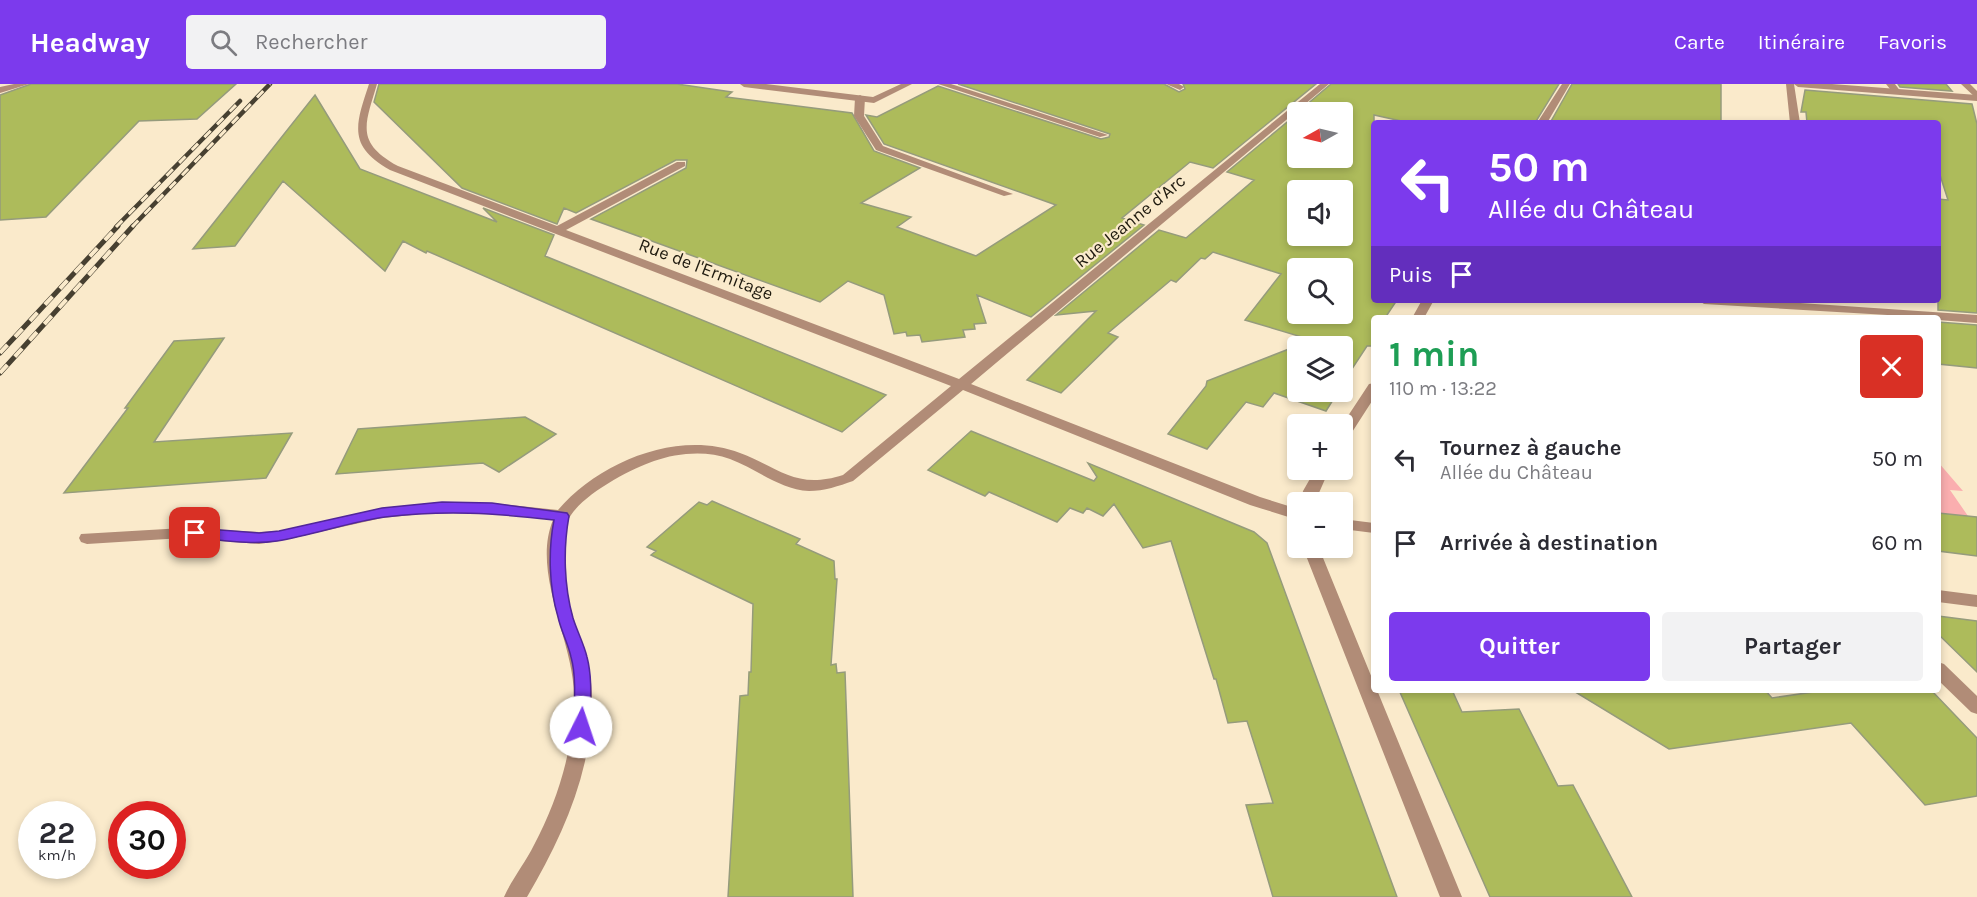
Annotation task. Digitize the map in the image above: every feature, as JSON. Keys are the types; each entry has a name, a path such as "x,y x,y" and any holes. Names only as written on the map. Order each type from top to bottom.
{"street":[{"path":"0,90 25,84"},
{"name":"Rue de l'Ermitage","path":"373,84 360,129 367,147 377,158 401,171 1287,511"},
{"path":"744,84 874,100 908,84"},
{"path":"942,84 1103,135"},
{"path":"1170,84 1180,87"},
{"name":"Rue Jeanne d'Arc","path":"562,516 587,493 618,472 636,462 675,451 697,450 732,454 798,486 814,487 832,484 858,471 958,385 1324,84"},
{"path":"1544,120 1566,84"},
{"path":"1790,84 1795,120"},
{"path":"1798,84 1897,93 1977,97"},
{"path":"1890,84 1897,93"},
{"path":"1965,84 1977,97"},
{"path":"860,98 859,116 879,148 1008,194"},
{"path":"556,231 681,164"},
{"path":"1747,303 1920,315"},
{"path":"1941,316 1977,319"},
{"path":"1353,420 1371,392"},
{"path":"87,538 172,533 259,538 382,513 442,507 492,507 562,516 557,539 558,575 565,616 581,667 583,700 581,727 568,787 557,820 541,856 515,897"},
{"path":"1353,525 1371,528"},
{"path":"1315,558 1451,897"},
{"path":"1941,596 1977,601"},
{"path":"1941,672 1977,707"}],"shaded area":[{"path":"1941,465 1963,491 1950,490 1968,516 1941,513"}],"building":[{"path":"31,84 236,84 197,119 139,121 46,217 0,220 0,95"},
{"path":"379,84 677,84 732,92 726,97 852,113 874,151 920,168 861,203 911,217 897,227 976,256 1056,205 884,144 866,115 877,117 938,86 1101,139 1109,137 1110,134 958,84 1164,84 1179,92 1185,89 1183,84 1316,84 1294,102 1287,102 1287,108 1213,168 1190,162 1122,218 1144,225 1031,317 977,295 986,323 974,324 975,329 963,330 965,337 922,342 920,335 907,336 906,332 894,334 884,295 848,281 820,302 591,219 686,168 687,160 676,160 576,213 564,208 557,224 462,188 374,102"},
{"path":"1331,84 1559,84 1537,120 1396,120 1374,115 1374,120 1371,120 1371,303 1395,303 1387,315 1371,315 1371,346 1367,346 1353,367 1353,336 1299,336 1245,320 1281,274 1213,252 1205,259 1201,258 1176,282 1171,280 1108,333 1118,337 1061,393 1027,380 1096,311 1056,315 1159,230 1186,238 1254,180 1227,172 1287,122 1287,168 1353,168 1353,102 1310,102"},
{"path":"1572,84 1721,84 1721,120 1552,120"},
{"path":"1898,84 1946,84 1952,91 1900,87"},
{"path":"1805,90 1972,104 1977,124 1977,313 1938,310 1938,303 1941,303 1941,199 1948,200 1941,178 1941,120 1807,120 1806,112 1801,112"},
{"path":"315,95 360,169 497,222 483,208 554,235 545,256 886,395 842,432 427,251 426,253 403,241 385,271 283,181 235,246 193,249"},
{"path":"1941,322 1977,325 1977,368 1941,364"},
{"path":"224,338 154,442 292,433 266,478 64,493 128,408 125,408 174,341"},
{"path":"1287,350 1287,398 1274,393 1263,407 1246,402 1207,449 1168,434 1206,386 1207,381"},
{"path":"1300,402 1332,402 1326,411"},
{"path":"525,417 556,434 499,472 483,463 336,474 358,429"},
{"path":"971,431 1094,481 1097,477 1088,463 1254,532 1267,543 1397,897 1273,897 1246,805 1273,803 1247,721 1228,723 1171,541 1143,548 1114,504 1103,516 1087,508 1083,513 1070,508 1057,522 989,492 985,496 928,470"},
{"path":"712,501 800,539 796,544 834,561 835,579 837,579 831,665 836,664 837,673 845,672 853,897 728,897 740,696 748,695 753,604 651,555 656,551 647,547 699,502 707,505"},
{"path":"1941,513 1977,517 1977,556 1941,551"},
{"path":"1941,616 1977,621 1977,672 1941,637"},
{"path":"1400,693 1453,693 1462,712 1519,709 1558,786 1573,785 1632,897 1490,897"},
{"path":"1577,693 1768,693 1772,698 1806,693 1934,693 1977,738 1977,796 1925,805 1851,723 1669,749"}],"railway":[{"path":"132,227 270,84"},
{"path":"116,227 240,101"},
{"path":"0,353 118,226"},
{"path":"0,373 133,226"}],"route":[{"path":"195,533 259,538 279,536 353,518 416,508 492,507 562,516 557,539 558,575 565,616 579,657 583,700 581,727"}]}
